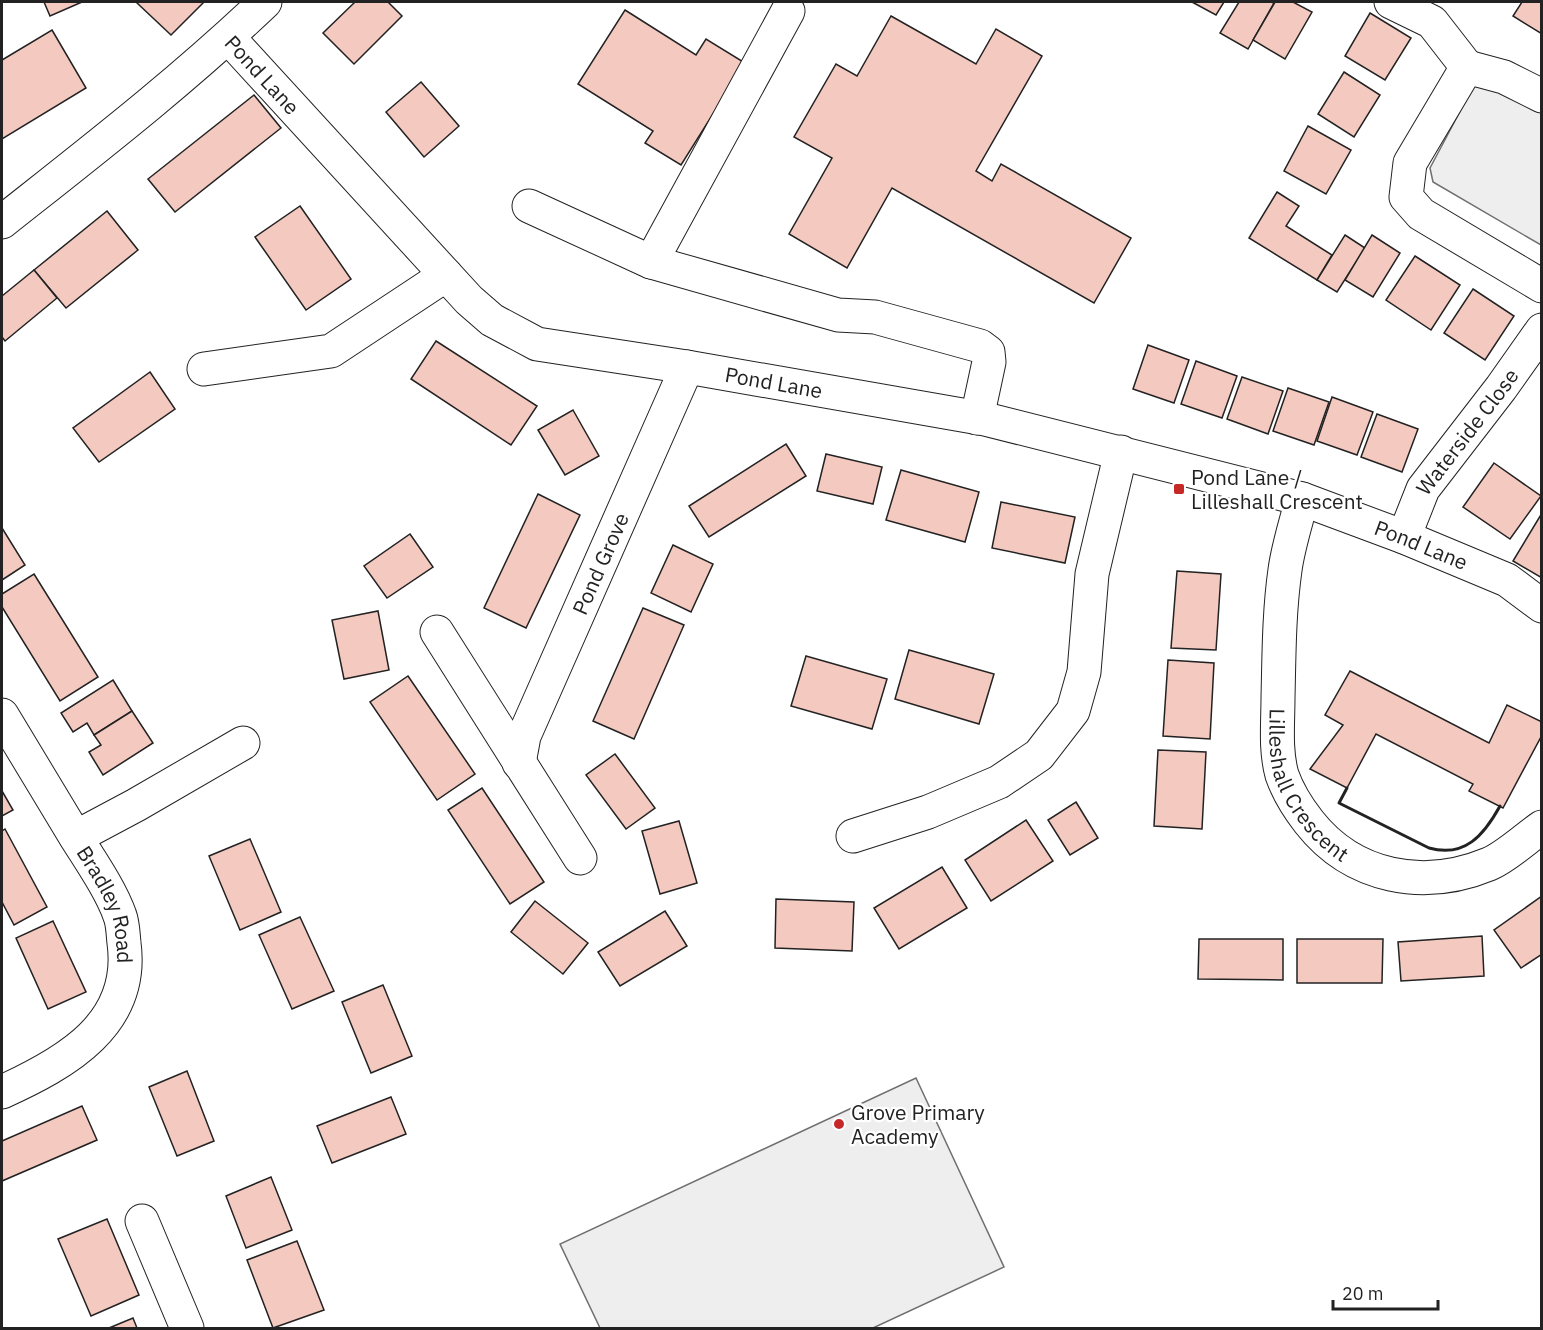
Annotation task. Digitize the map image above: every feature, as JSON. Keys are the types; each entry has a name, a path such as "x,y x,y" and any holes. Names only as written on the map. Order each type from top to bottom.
{"street":[{"path":"228,37 265,2"},
{"path":"1391,2 1432,22 1467,67 1504,76 1542,96"},
{"path":"651,262 788,11"},
{"name":"Pond Lane","path":"2,222 151,105 228,37 318,138 469,300 492,320 537,344 687,367 977,418 1121,452 1302,499 1404,537 1507,580 1542,606"},
{"path":"1467,67 1410,163 1406,197 1420,214 1542,286"},
{"path":"529,206 651,262 838,315 875,317 980,346 988,352 989,362 977,418"},
{"path":"204,369 331,351 446,275"},
{"name":"Waterside Close","path":"1404,537 1423,489 1501,388 1542,330"},
{"name":"Pond Grove","path":"519,763 524,736 687,367"},
{"path":"853,836 928,812 999,782 1039,755 1073,711 1084,672 1092,574 1121,452"},
{"name":"Lilleshall Crescent","path":"1302,499 1285,568 1280,621 1277,746 1282,775 1296,807 1318,834 1342,854 1374,871 1410,878 1448,877 1491,864 1542,827"},
{"path":"437,632 580,858"},
{"name":"Bradley Road","path":"2,715 100,876 120,916 126,956 123,991 109,1017 86,1043 34,1078 2,1092"},
{"path":"76,837 243,743"},
{"path":"142,1221 187,1329"}],"shaded area":[{"path":"1489,83 1541,113 1541,245 1433,182 1430,168 1473,87"},
{"path":"916,1078 1004,1267 873,1328 600,1328 560,1244"}],"building":[{"path":"44,2 82,2 50,16"},
{"path":"136,2 204,2 171,35"},
{"path":"355,2 388,2 402,16 354,64 323,33"},
{"path":"1192,2 1224,2 1216,15"},
{"path":"1239,2 1274,3 1248,49 1220,33"},
{"path":"1275,2 1293,2 1312,12 1285,59 1253,40"},
{"path":"1522,2 1542,2 1542,34 1513,16"},
{"path":"625,10 696,55 706,39 745,63 681,165 645,143 653,131 578,84"},
{"path":"1370,13 1411,38 1385,80 1345,56"},
{"path":"891,16 976,64 996,29 1042,56 976,171 992,181 1001,164 1131,238 1094,303 892,188 847,268 789,234 832,158 794,137 836,64 857,76"},
{"path":"52,30 86,88 2,139 2,60"},
{"path":"1344,72 1380,95 1354,137 1318,114"},
{"path":"421,82 459,126 424,157 386,112"},
{"path":"254,95 281,128 175,212 148,179"},
{"path":"1308,126 1351,150 1326,194 1284,171"},
{"path":"1277,192 1299,206 1286,226 1332,255 1317,280 1249,238"},
{"path":"300,206 351,279 306,310 255,237"},
{"path":"107,211 138,250 66,308 34,270"},
{"path":"1345,235 1365,248 1337,292 1317,280"},
{"path":"1372,235 1400,253 1373,297 1345,280"},
{"path":"1415,256 1460,285 1431,330 1386,300"},
{"path":"34,270 57,298 5,341 2,337 2,296"},
{"path":"1473,289 1514,316 1485,360 1444,333"},
{"path":"436,341 537,406 511,445 411,379"},
{"path":"1148,345 1189,360 1174,403 1133,389"},
{"path":"1196,361 1237,376 1222,418 1181,404"},
{"path":"150,372 175,409 99,462 73,428"},
{"path":"1242,377 1283,391 1268,434 1227,419"},
{"path":"1288,388 1329,402 1314,445 1273,431"},
{"path":"1332,397 1373,412 1357,455 1317,441"},
{"path":"573,410 599,456 565,475 538,430"},
{"path":"1377,414 1418,429 1402,472 1361,457"},
{"path":"786,444 806,476 709,537 689,506"},
{"path":"826,454 882,467 873,504 817,491"},
{"path":"1494,463 1541,496 1510,539 1463,507"},
{"path":"901,470 979,492 965,542 886,520"},
{"path":"538,494 580,515 526,628 484,608"},
{"path":"1001,502 1075,517 1065,563 992,548"},
{"path":"1542,513 1542,578 1513,561"},
{"path":"2,528 25,565 2,580"},
{"path":"410,534 433,567 387,598 364,566"},
{"path":"673,545 713,564 691,612 651,593"},
{"path":"1177,571 1221,574 1216,650 1171,648"},
{"path":"34,574 98,677 60,701 2,607 2,594"},
{"path":"643,608 684,625 634,739 593,721"},
{"path":"378,611 389,670 344,679 332,620"},
{"path":"909,650 994,674 979,724 895,699"},
{"path":"806,656 887,679 872,729 791,706"},
{"path":"1168,660 1214,663 1210,739 1163,736"},
{"path":"1350,671 1489,743 1507,705 1542,722 1542,735 1503,808 1469,791 1473,784 1376,734 1347,788 1310,769 1343,725 1325,715"},
{"path":"408,676 475,774 437,800 370,702"},
{"path":"113,680 132,711 94,735 87,723 73,732 61,713"},
{"path":"132,711 153,743 103,775 89,752 101,745 94,735"},
{"path":"1158,750 1206,752 1202,829 1154,826"},
{"path":"615,754 655,808 626,829 586,775"},
{"path":"482,788 544,882 510,904 448,810"},
{"path":"2,791 13,810 2,816"},
{"path":"1076,802 1098,838 1070,855 1048,820"},
{"path":"1026,820 1053,861 991,901 965,860"},
{"path":"679,821 697,883 660,894 642,831"},
{"path":"5,829 47,907 14,925 2,902 2,831"},
{"path":"250,839 281,912 240,930 209,856"},
{"path":"942,867 967,908 899,949 874,908"},
{"path":"1542,896 1542,954 1521,968 1494,930"},
{"path":"776,899 854,902 852,951 775,948"},
{"path":"535,901 588,943 563,974 511,932"},
{"path":"665,911 687,946 620,986 598,952"},
{"path":"300,917 334,991 292,1009 259,935"},
{"path":"53,921 86,992 48,1009 16,938"},
{"path":"1482,936 1484,976 1401,981 1398,942"},
{"path":"1199,939 1283,939 1283,980 1198,979"},
{"path":"1297,939 1383,939 1382,983 1297,983"},
{"path":"383,985 412,1056 371,1073 342,1002"},
{"path":"187,1071 214,1141 177,1156 149,1087"},
{"path":"391,1097 406,1134 332,1163 317,1126"},
{"path":"82,1106 97,1140 2,1181 2,1141"},
{"path":"271,1177 292,1230 246,1248 226,1196"},
{"path":"107,1219 139,1295 91,1316 58,1239"},
{"path":"297,1241 324,1310 273,1328 247,1260"},
{"path":"133,1318 137,1328 109,1328"}],"wall":[{"path":"1347,788 1339,803 1429,848 1442,850 1453,850 1472,842 1480,835 1500,806"}],"place":[{"name":"Pond Lane / Lilleshall Crescent","path":"1179,489"},
{"name":"Grove Primary Academy","path":"839,1124"}]}
